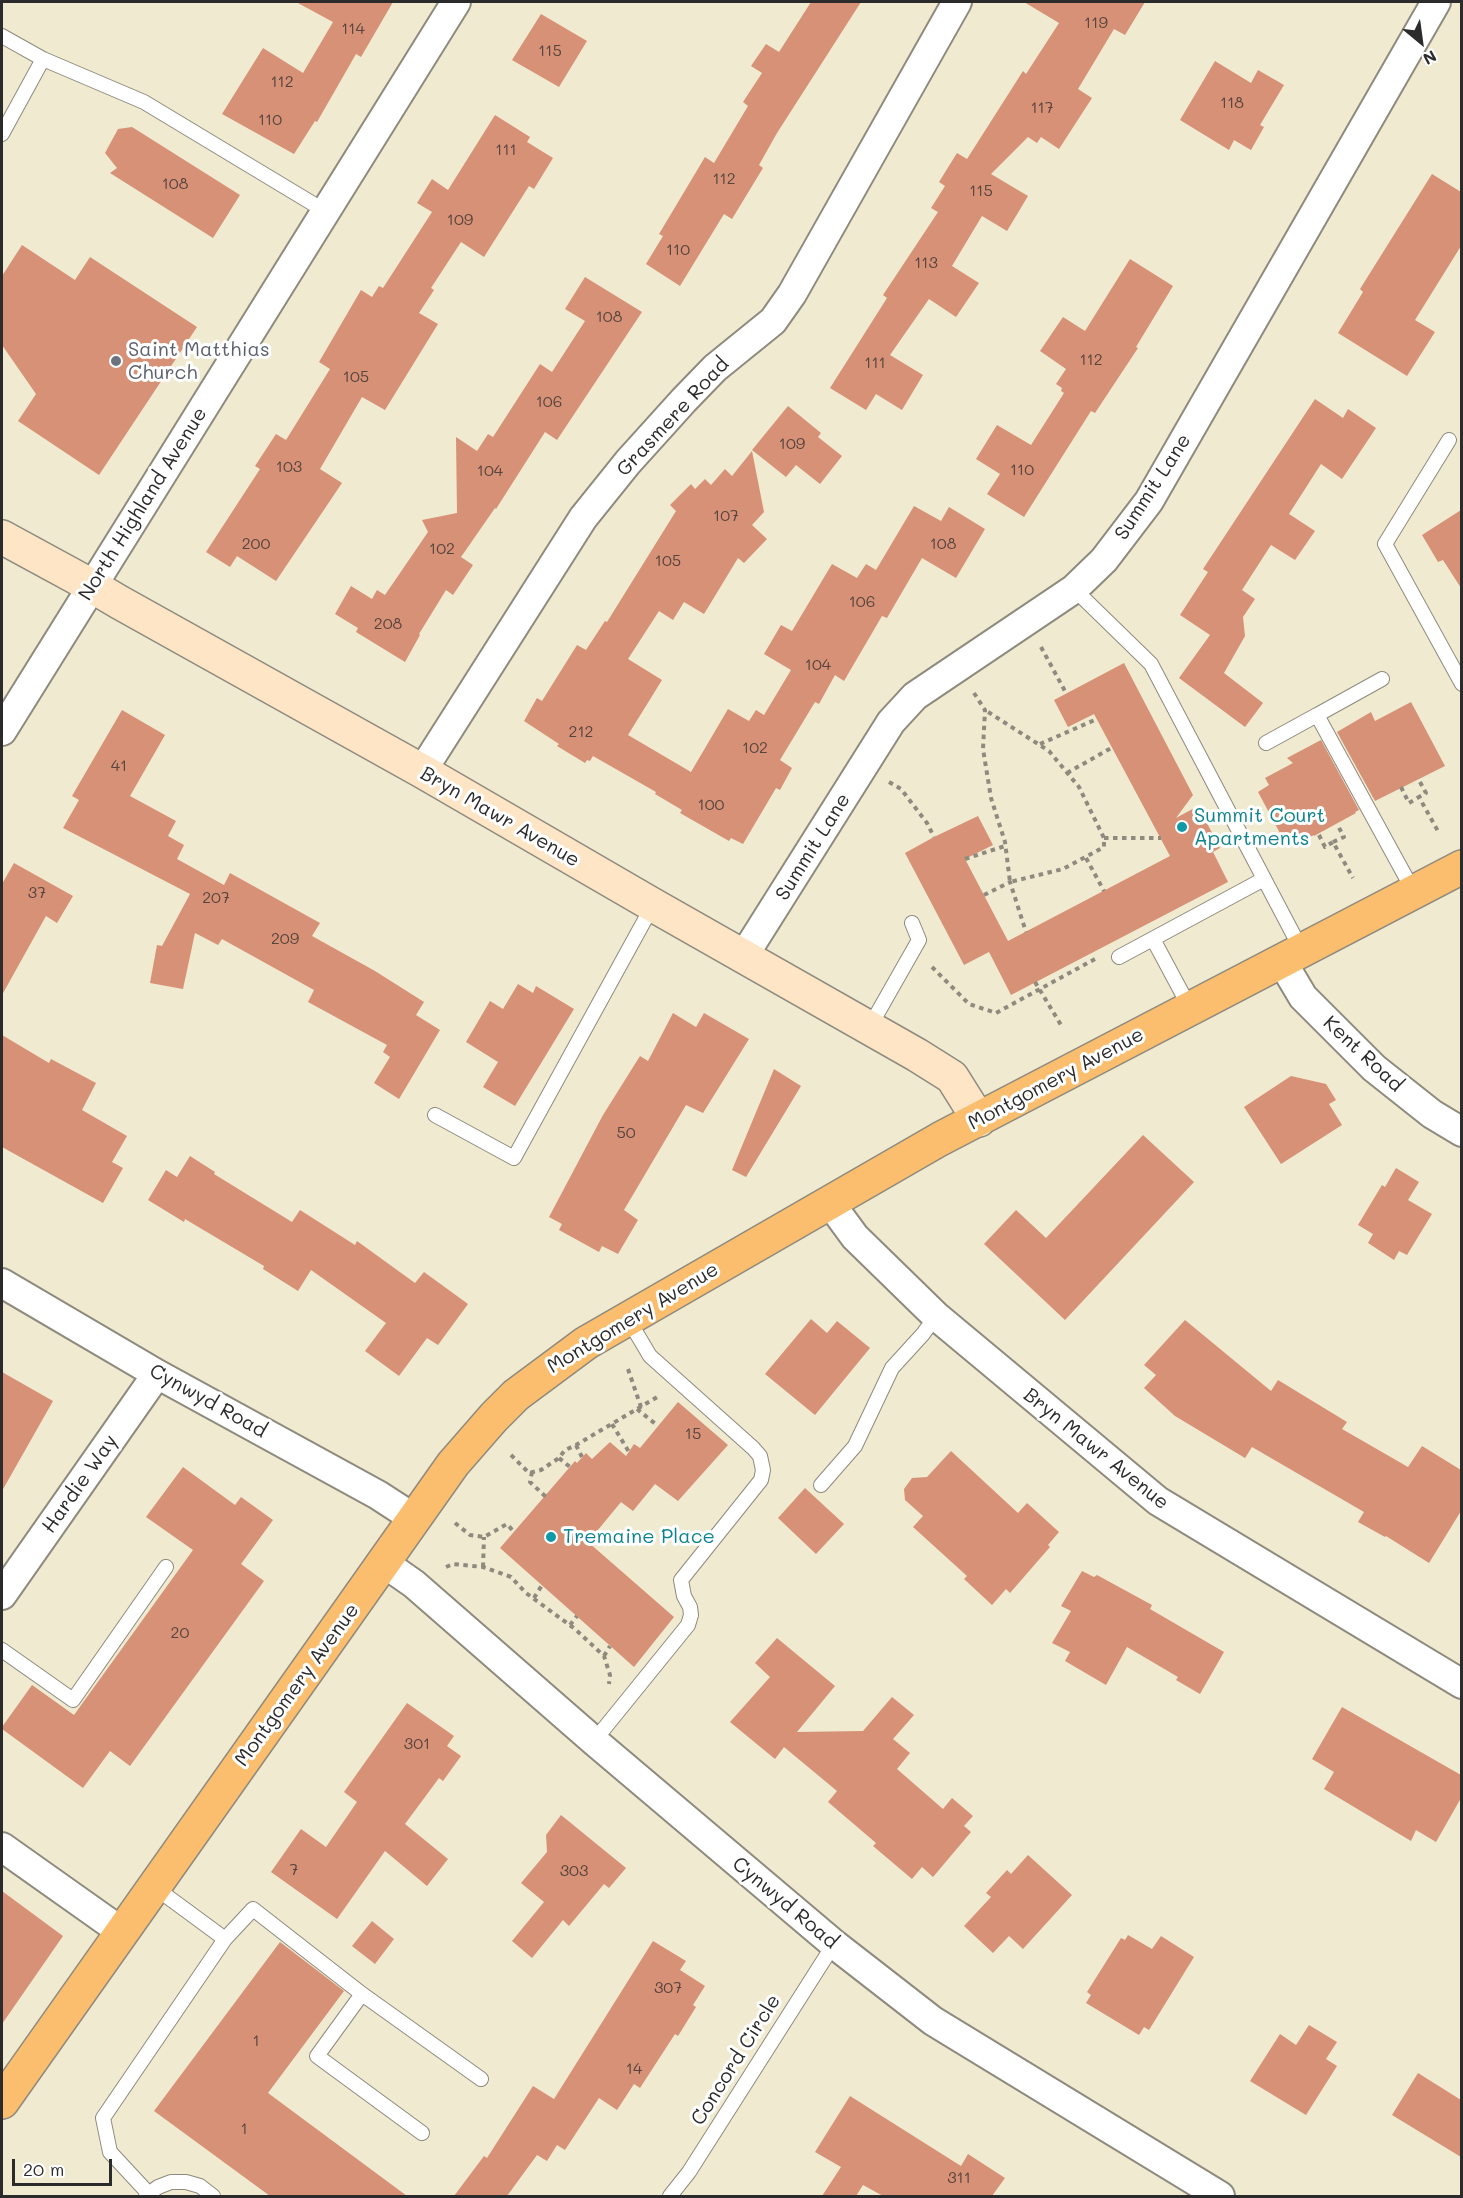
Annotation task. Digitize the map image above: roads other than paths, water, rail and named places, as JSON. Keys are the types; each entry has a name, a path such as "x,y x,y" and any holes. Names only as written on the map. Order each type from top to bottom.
{"main road":[{"name":"Montgomery Avenue","path":"2,2102 453,1464 516,1395 586,1343 940,1139 1461,867"}],"street":[{"name":"North Highland Avenue","path":"2,731 456,2"},
{"name":"Grasmere Road","path":"422,771 584,518 628,462 684,400 715,368 772,321 792,294 957,2"},
{"name":"Summit Lane","path":"743,957 891,722 915,696 1074,590 1104,560 1149,501 1436,2"},
{"name":"Bryn Mawr Avenue","path":"2,537 422,771 952,1077 979,1120"},
{"name":"Kent Road","path":"1291,955 1303,997 1374,1068 1432,1114 1461,1132"},
{"name":"Bryn Mawr Avenue","path":"830,1203 855,1238 936,1316 1158,1502 1461,1684"},
{"name":"Cynwyd Road","path":"2,1283 158,1374 378,1495 415,1519"},
{"name":"Hardie Way","path":"2,1595 158,1374"},
{"name":"Cynwyd Road","path":"384,1563 414,1584 594,1741 834,1944 933,2021 1220,2196"},
{"path":"2,1847 122,1932"}],"lane":[{"path":"2,36 43,59 144,102 325,211"},
{"path":"2,134 43,59"},
{"path":"1449,440 1386,544 1461,684"},
{"path":"1074,590 1151,663 1264,879 1291,955"},
{"path":"1266,743 1382,679"},
{"path":"1317,714 1414,892"},
{"path":"1119,957 1264,879"},
{"path":"435,1115 514,1158 653,905"},
{"path":"869,1028 919,940 912,923"},
{"path":"1153,939 1190,1008"},
{"path":"821,1485 855,1446 892,1368 936,1316"},
{"path":"594,1741 688,1625 691,1615 690,1607 684,1596 681,1580 761,1480 763,1470 760,1456 753,1448 650,1356 627,1319"},
{"path":"2,1650 73,1700 166,1567"},
{"path":"153,1886 225,1939"},
{"path":"213,2196 200,2186 186,2182 171,2182 158,2187 148,2195 110,2152 103,2118 225,1939 253,1909 362,1994 481,2079"},
{"name":"Concord Circle","path":"670,2196 689,2172 834,1944"},
{"path":"362,1994 317,2056 422,2133"}],"place":[{"name":"Saint Matthias Church","path":"116,361"},
{"name":"Summit Court Apartments","path":"1182,827"},
{"name":"Tremaine Place","path":"551,1537"}]}
